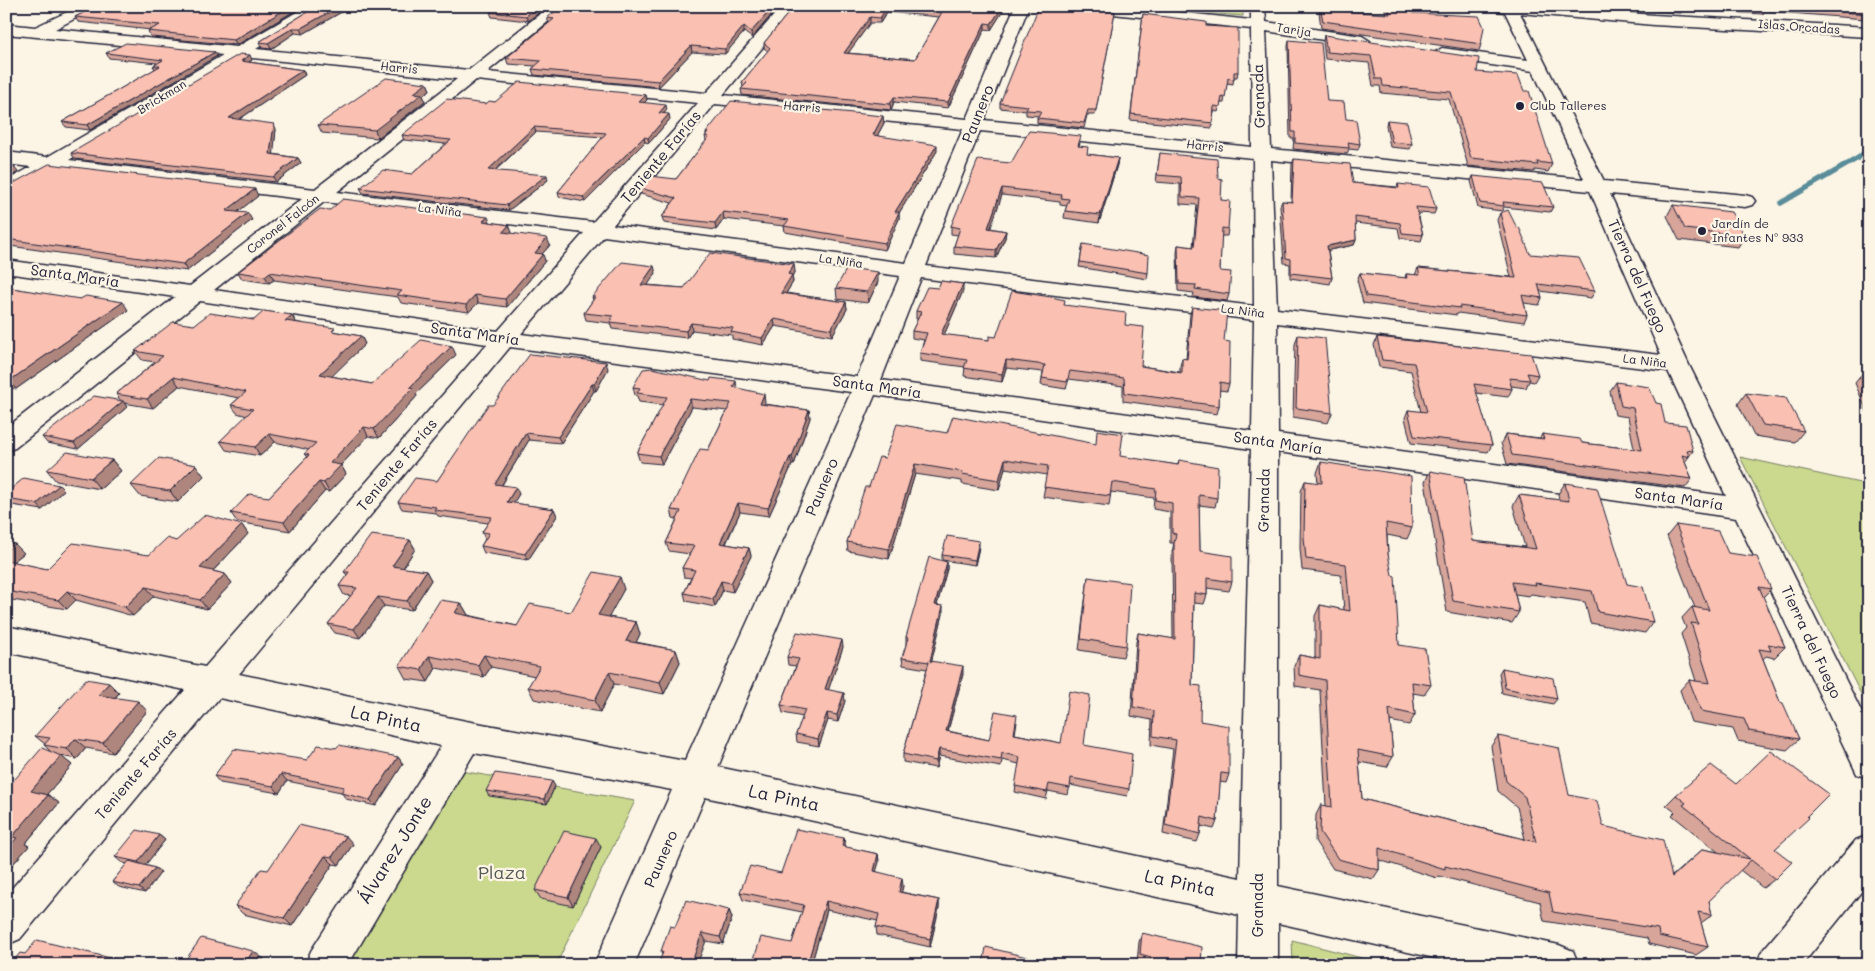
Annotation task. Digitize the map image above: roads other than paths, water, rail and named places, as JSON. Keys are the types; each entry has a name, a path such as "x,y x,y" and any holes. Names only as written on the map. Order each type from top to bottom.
{"street":[{"path":"14,43 92,6"},
{"name":"Brickman","path":"6,188 318,6"},
{"name":"Coronel Falcón","path":"6,442 560,6"},
{"name":"Teniente Farías","path":"6,925 790,6"},
{"name":"Paunero","path":"614,965 866,386 1022,6"},
{"name":"Tarija","path":"1076,6 1258,16 1374,42"},
{"name":"Islas Orcadas","path":"1490,6 1654,20 1869,32"},
{"path":"1645,6 1654,20"},
{"name":"Tierra del Fuego","path":"1510,8 1597,186 1677,365 1869,763"},
{"path":"1777,13 1788,26"},
{"name":"Granada","path":"1258,16 1266,313 1258,965"},
{"name":"Harris","path":"6,29 1745,201"},
{"path":"1423,50 1539,67"},
{"name":"La Niña","path":"6,158 600,229 914,271 1677,365"},
{"name":"Santa María","path":"6,266 196,292 504,339 866,386 1748,509"},
{"name":"La Pinta","path":"6,640 466,736 696,779 1559,965"},
{"name":"Álvarez Jonte","path":"325,965 466,736"},
{"path":"1776,965 1869,853"}],"waterway":[{"path":"1858,158 1869,147"},
{"path":"1781,203 1858,158"}],"place":[{"name":"Club Talleres","path":"1520,106"},
{"name":"Jardín de Infantes Nº 933","path":"1702,231"}],"park label":[{"name":"Plaza","path":"502,873"}]}
